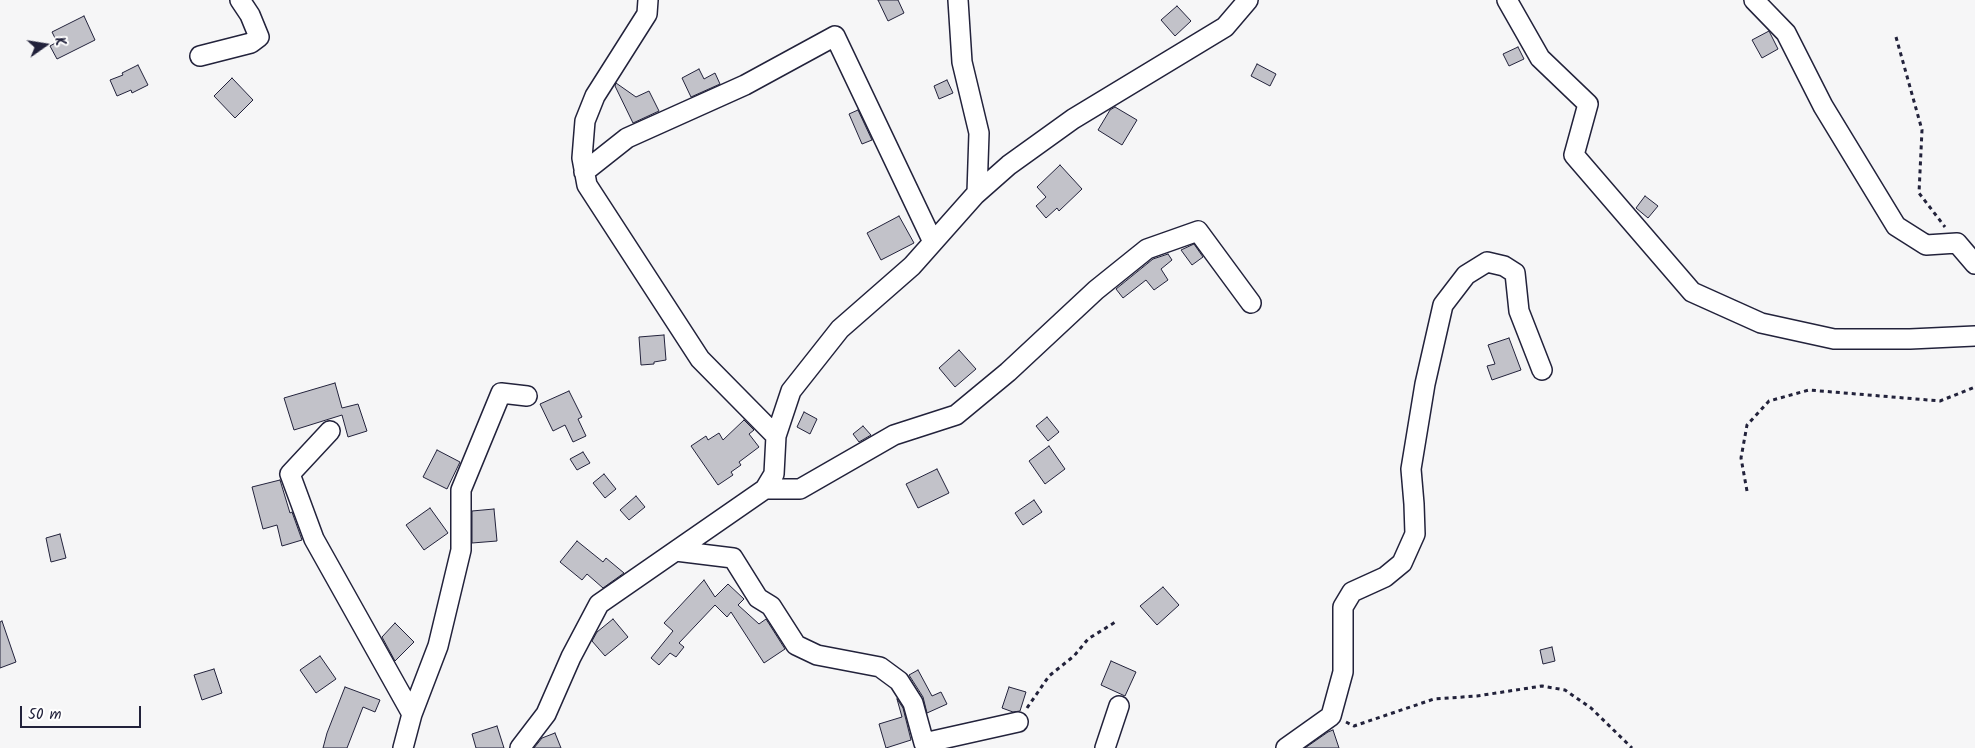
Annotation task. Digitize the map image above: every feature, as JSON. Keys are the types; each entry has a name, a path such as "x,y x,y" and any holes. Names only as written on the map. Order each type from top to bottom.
{"street":[{"path":"200,56 251,43 259,38 250,15 240,0"},
{"path":"648,0 646,14 595,96 585,121 582,158 587,185 700,359 776,436"},
{"path":"958,0 962,62 979,133 977,193"},
{"path":"520,748 546,714 571,657 599,604 765,489 774,474 776,436 790,390 840,328 912,266 977,193 1009,165 1073,119 1225,27 1248,0"},
{"path":"1507,0 1540,58 1588,104 1574,155 1692,292 1761,323 1834,339 1910,339 1975,336"},
{"path":"1754,0 1786,33 1823,106 1896,226 1926,245 1957,243 1975,264"},
{"path":"584,172 627,138 745,85 835,36 933,242"},
{"path":"765,489 800,489 894,435 956,415 1008,372 1096,290 1147,249 1198,231 1251,303"},
{"path":"1286,748 1332,716 1343,672 1343,607 1352,592 1385,577 1402,563 1414,534 1411,468 1425,384 1443,305 1466,275 1487,262 1504,266 1515,274 1519,311 1542,370"},
{"path":"403,748 412,714 438,646 461,550 461,490 501,393 527,396"},
{"path":"330,431 290,474 314,539 412,714"},
{"path":"676,551 733,558 758,598 771,606 796,645 817,655 880,667 899,681 914,703 924,743 1018,722"},
{"path":"1104,748 1118,706"}],"path":[{"path":"1896,37 1922,130 1920,193 1957,243"},
{"path":"1747,491 1741,458 1747,425 1769,401 1810,390 1940,401 1975,387"},
{"path":"1018,722 1049,676 1074,656 1088,639 1117,621"},
{"path":"1332,716 1354,726 1434,699 1477,696 1542,686 1565,690 1571,694 1591,708 1632,748"}],"building":[{"path":"878,0 898,0 904,13 888,21"},
{"path":"1177,6 1191,21 1175,36 1161,20"},
{"path":"84,16 95,40 57,59 50,46 57,42 52,32"},
{"path":"1769,31 1778,49 1762,58 1752,40"},
{"path":"1518,47 1524,59 1509,66 1503,54"},
{"path":"1257,64 1276,74 1270,86 1251,76"},
{"path":"138,65 148,85 132,93 131,90 117,96 110,80 123,75 122,73"},
{"path":"699,69 704,79 715,73 720,84 691,97 682,78"},
{"path":"232,78 253,100 235,118 214,96"},
{"path":"947,80 953,93 939,99 934,86"},
{"path":"616,83 636,97 649,91 659,111 633,123 615,86"},
{"path":"1115,107 1137,120 1122,145 1098,130 1110,110"},
{"path":"858,110 872,140 862,144 849,114"},
{"path":"1060,165 1082,189 1059,211 1057,208 1046,218 1036,206 1046,197 1037,187"},
{"path":"1645,196 1658,206 1648,218 1636,208"},
{"path":"899,216 914,243 881,260 867,233"},
{"path":"1194,244 1203,257 1192,265 1181,250"},
{"path":"1168,254 1172,260 1161,269 1168,280 1154,290 1146,280 1123,298 1116,289 1153,259"},
{"path":"664,335 666,360 654,362 654,364 641,365 639,337"},
{"path":"1509,338 1521,370 1492,380 1487,366 1495,364 1488,345"},
{"path":"959,350 976,369 955,387 939,368"},
{"path":"335,383 342,408 358,404 367,431 348,437 342,415 294,430 284,398"},
{"path":"569,391 582,417 578,419 586,436 573,442 565,425 553,431 540,404"},
{"path":"804,412 817,419 810,434 797,427"},
{"path":"1047,417 1059,432 1048,441 1036,426"},
{"path":"744,420 754,430 749,434 759,447 739,462 741,465 731,472 733,475 718,485 691,446 706,436 708,440 719,433 723,440"},
{"path":"863,426 871,435 859,442 853,434"},
{"path":"1049,446 1065,469 1045,484 1029,461"},
{"path":"437,450 460,462 447,489 423,477"},
{"path":"583,452 590,463 577,470 570,459"},
{"path":"937,469 949,493 918,508 906,484"},
{"path":"604,474 616,489 605,498 593,483"},
{"path":"280,480 290,513 292,512 302,540 282,546 277,525 263,529 252,487"},
{"path":"636,496 645,507 629,520 620,510"},
{"path":"1034,500 1042,512 1023,525 1015,513"},
{"path":"430,508 448,533 424,550 406,525"},
{"path":"494,509 497,541 472,543 472,511"},
{"path":"60,534 66,558 51,562 46,538"},
{"path":"577,541 603,562 606,558 624,573 603,588 587,574 582,580 560,562"},
{"path":"704,580 715,597 728,584 744,599 738,605 759,624 766,619 785,649 764,663 731,612 727,617 715,605 679,643 684,647 676,657 670,653 659,665 651,658 673,631 664,623"},
{"path":"1163,587 1179,605 1157,625 1140,606"},
{"path":"613,619 628,637 605,656 592,641 597,632"},
{"path":"2,621 16,662 0,668 0,622"},
{"path":"395,623 414,642 395,661 382,637"},
{"path":"1552,647 1555,661 1543,664 1540,650"},
{"path":"320,656 336,679 316,693 300,670"},
{"path":"1111,661 1136,672 1125,696 1101,685"},
{"path":"214,669 222,693 202,700 194,675"},
{"path":"918,670 932,696 941,692 947,704 927,713 923,697 909,675"},
{"path":"345,687 380,700 375,712 363,707 347,748 323,748 327,733"},
{"path":"1009,687 1026,692 1020,711 1013,712 1002,708"},
{"path":"897,699 903,708 911,740 886,748 879,724 902,717"},
{"path":"497,726 504,748 476,748 472,734"},
{"path":"1333,730 1339,748 1305,748 1328,732"},
{"path":"555,733 561,748 534,748 542,738"}]}
